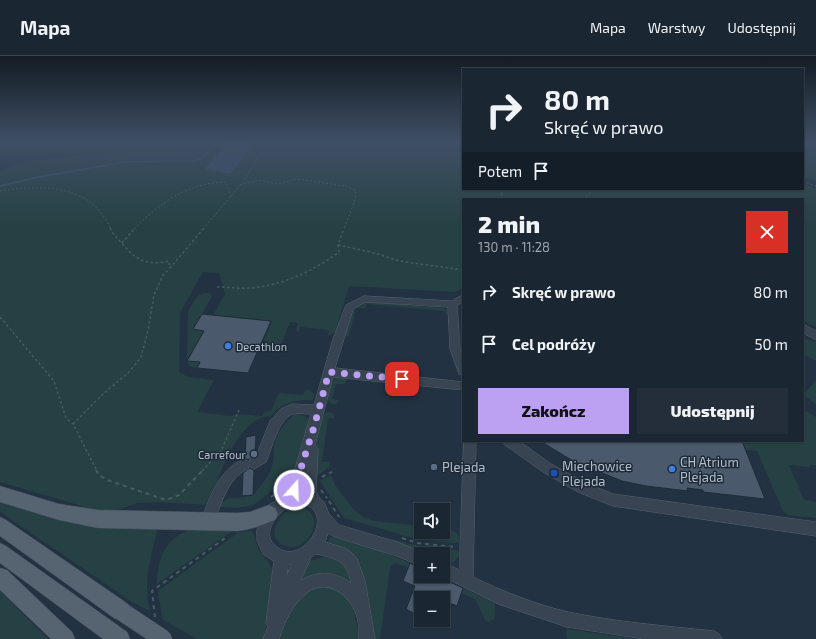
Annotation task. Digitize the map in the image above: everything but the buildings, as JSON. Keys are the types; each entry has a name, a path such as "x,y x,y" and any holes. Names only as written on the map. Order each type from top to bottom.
{"main road":[{"path":"0,494 59,512 98,519 208,520 237,522 250,521 267,508"},
{"path":"0,526 163,639"},
{"path":"0,552 118,638"},
{"path":"0,577 65,639"}],"street":[{"path":"272,636 281,615 296,570 323,533 323,511 315,502 310,492 309,479 314,427 349,307 364,299 452,304 462,299"},
{"path":"452,304 455,349 462,368"},
{"path":"804,329 816,336"},
{"path":"329,372 462,386"},
{"path":"208,520 223,484 238,466 249,464 262,458 274,425 285,412 292,409 319,410"},
{"path":"466,580 470,442"},
{"path":"510,442 547,468 582,488 613,500 740,520 816,529"},
{"path":"309,479 294,490 288,498 267,508 264,528 266,543 275,554 282,557 290,558 310,550 336,551 350,559 358,576 367,639"},
{"path":"288,498 302,497 315,502"},
{"path":"324,518 335,530 397,549 414,556"},
{"path":"272,636 282,557"},
{"path":"450,572 498,597 567,619 641,631 714,639"},
{"path":"281,615 291,597 299,589 318,580 327,579 341,584 348,590 363,612"}],"path":[{"path":"73,424 102,395 129,372 141,357 148,331 154,295 163,275 231,198 252,170"},
{"path":"217,287 251,288 269,285 307,272 329,260 339,252 338,245 355,200 356,191 346,186 297,179 278,184 259,180 240,186"},
{"path":"122,243 144,219 164,203 188,189 204,184 226,182 231,198"},
{"path":"804,182 816,186"},
{"path":"0,191 21,188 47,187 78,194 100,210 105,216 112,232 136,258 148,263 156,264 169,261 170,268"},
{"path":"584,198 594,190"},
{"path":"338,245 375,253 399,261 462,270"},
{"path":"0,317 54,381 66,418 73,424 99,475 107,480 166,500 180,495 221,451 239,410"},
{"path":"267,508 292,479 309,479 332,472"},
{"path":"309,479 321,488 340,518"},
{"path":"155,618 152,591 234,531 237,522"},
{"path":"396,536 417,543 467,548"}],"green space":[{"path":"462,170 462,190 804,190 804,184 816,188 816,327 804,321 804,198 462,198 462,288 455,292 349,286 335,332 328,336 329,330 300,327 298,332 296,331 298,323 290,322 279,350 261,348 272,321 213,315 225,294 219,273 203,272 180,313 179,372 188,377 214,380 197,412 230,416 238,414 262,416 265,412 271,411 279,393 303,395 306,389 310,390 314,394 314,398 312,400 294,401 284,405 275,411 271,416 259,419 248,427 230,451 208,505 158,502 137,503 115,511 92,509 0,482 0,171"},
{"path":"804,170 816,170 816,181 804,177"},
{"path":"209,293 212,295 211,298 193,329 204,331 187,360 188,311 198,295"},
{"path":"366,302 443,308 450,314 446,315 445,311 366,304 365,308 356,308 349,335 348,337 346,336 345,334 351,314 356,307"},
{"path":"804,340 816,342 816,361 804,355"},
{"path":"187,360 200,362 197,368 189,366"},
{"path":"338,377 347,378 345,384 336,384 332,399 339,400 337,404 332,404 327,398 329,388 331,383"},
{"path":"816,380 816,404 804,396"},
{"path":"806,411 816,417 816,465 810,465 809,467 789,465 804,500 816,502 816,518 788,515 783,511 757,451 746,450 742,442 804,442 804,412"},
{"path":"327,412 333,413 335,418 328,418 322,462 330,462 329,467 317,476 314,476 318,432 323,417"},
{"path":"296,414 309,419 297,469 254,505 237,508 221,507 220,506 223,502 227,499 245,497 254,494 271,470 275,442 279,433 288,420"},
{"path":"331,475 335,485 353,509 363,517 374,521 414,525 414,538 345,518 320,481"},
{"path":"0,498 155,528 157,532 147,581 150,611 132,602 0,511"},
{"path":"298,507 307,510 313,516 314,523 312,531 302,544 294,547 285,546 278,542 275,537 274,531 276,524 285,513"},
{"path":"189,530 232,531 157,584 157,575 161,558 168,544"},
{"path":"450,530 456,532 459,538 458,543 416,539 450,539"},
{"path":"251,531 259,551 269,563 274,574 272,600 263,639 197,639 163,620 158,594 159,590 235,535 237,532"},
{"path":"332,537 383,552 410,563 408,567 395,563 390,567 380,639 374,639 359,564 357,560 328,543 329,538"},
{"path":"386,538 428,547 414,547 414,550"},
{"path":"450,549 456,550 460,553 455,561 450,565"},
{"path":"326,556 335,558 347,565 352,582 349,582 332,573 319,574 300,581 298,575 308,562"},
{"path":"323,585 334,588 342,593 352,604 359,639 278,639 288,612 298,598 313,588"},
{"path":"463,588 495,604 494,619 489,622 485,620 476,600 462,593"},
{"path":"0,591 48,639 0,639"},
{"path":"566,629 636,639 567,639"}],"water":[{"path":"211,170 233,170 230,174"}],"waterway":[{"path":"0,186 78,170"}],"place":[{"name":"Decathlon","path":"228,346"},
{"name":"Carrefour","path":"254,454"},
{"name":"Plejada","path":"434,467"},
{"name":"CH Atrium Plejada","path":"672,469"},
{"name":"Miechowice Plejada","path":"554,473"}],"route":[{"path":"294,490 299,479 329,372 402,379"}]}
